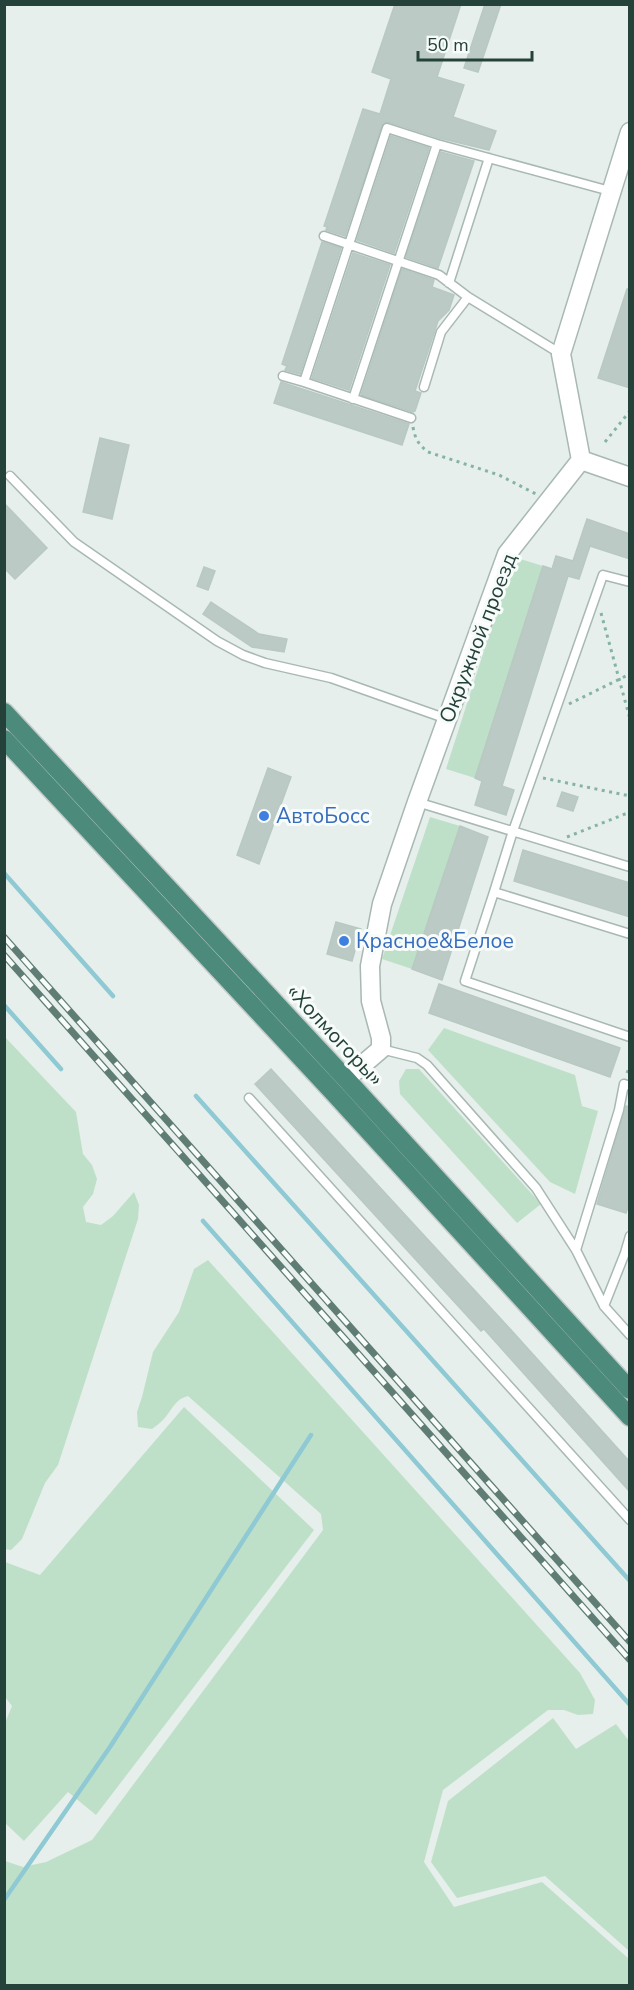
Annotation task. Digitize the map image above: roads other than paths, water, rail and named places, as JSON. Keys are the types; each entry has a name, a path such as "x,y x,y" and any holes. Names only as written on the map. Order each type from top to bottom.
{"highway":[{"name":"«Холмогоры»","path":"4,712 346,1079 630,1390"},
{"name":"«Холмогоры»","path":"4,739 325,1083 630,1417"}],"street":[{"path":"630,132 610,190 561,354 581,460 630,477"},
{"name":"Окружной проезд","path":"381,1048 381,1038 371,1000 370,966 382,904 507,554 581,460"},
{"path":"346,1079 381,1048"}],"lane":[{"path":"303,382 387,128 437,144 610,190"},
{"path":"353,399 437,144"},
{"path":"449,283 489,158"},
{"path":"324,236 439,275 468,297 561,354"},
{"path":"424,387 441,332 468,297"},
{"path":"283,376 411,418"},
{"path":"10,476 74,542 218,641 243,655 265,663 331,678 447,719"},
{"path":"630,582 603,575 513,831 465,981 630,1037"},
{"path":"417,802 629,867"},
{"path":"494,892 630,934"},
{"path":"381,1048 401,1052 427,1065 536,1188 576,1250 604,1306 630,1335"},
{"path":"576,1250 619,1110 624,1084 630,1086"},
{"path":"249,1098 630,1520"},
{"path":"604,1306 630,1236"}],"waterway":[{"path":"4,873 113,996"},
{"path":"4,1005 61,1069"},
{"path":"196,1096 630,1581"},
{"path":"203,1221 630,1705"},
{"path":"4,1900 110,1747 311,1435"}],"railway":[{"path":"4,937 630,1642"},
{"path":"4,955 630,1660"}],"place":[{"name":"АвтоБосс","path":"264,816"},
{"name":"Красное&Белое","path":"344,941"}]}
